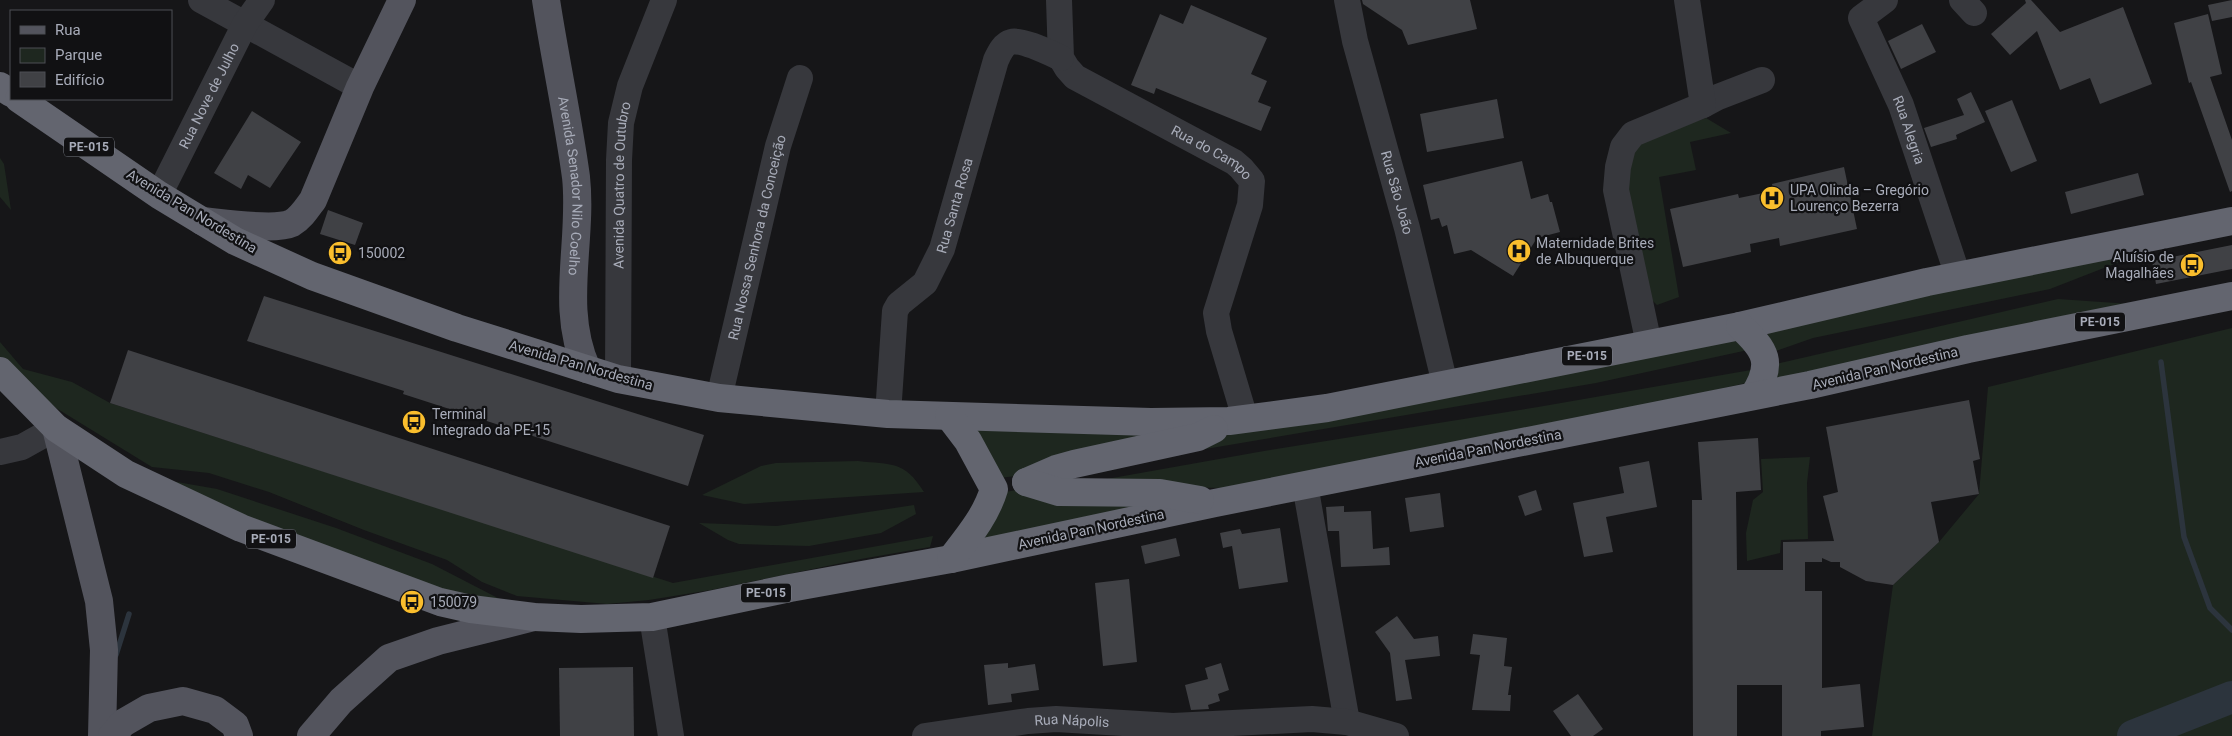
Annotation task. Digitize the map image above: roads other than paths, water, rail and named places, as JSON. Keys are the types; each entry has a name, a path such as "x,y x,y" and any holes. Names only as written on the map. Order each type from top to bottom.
{"highway":[{"name":"Avenida Pan Nordestina","path":"20,100 159,195 202,221 235,240 312,276 457,328 618,379 719,398 888,414 1151,422 1237,420 1327,408 1740,326 1958,276 2232,221"},
{"name":"Avenida Pan Nordestina","path":"0,371 56,428 126,474 241,528 440,602 471,609 534,617 581,620 652,617 790,588 951,559 1215,503 1754,395 2232,296"},
{"path":"1740,326 1762,348 1766,360 1765,373 1754,395"},
{"path":"949,416 968,441 994,489 991,500 981,518 951,559"},
{"path":"1215,503 1160,494 1059,492 1026,482 1056,469 1074,464 1198,437 1237,420"}],"main road":[{"path":"202,221 277,227 292,223 305,211 313,200 360,87 402,0"},
{"name":"Avenida Senador Nilo Coelho","path":"546,0 576,177 578,207 573,312 577,343 587,369"},
{"path":"56,428 99,602 104,650 102,736"},
{"path":"311,736 341,701 389,658 438,641 534,617"},
{"path":"112,736 123,723 149,708 183,701 214,710 235,726 239,736"}],"street":[{"path":"201,0 360,87"},
{"name":"Rua Nove de Julho","path":"159,195 245,24 262,0"},
{"name":"Avenida Quatro de Outubro","path":"618,379 619,160 621,123 630,86 664,0"},
{"path":"1059,0 1061,58"},
{"name":"Rua São João","path":"1347,0 1355,41 1407,228 1445,384"},
{"path":"1687,0 1703,105"},
{"name":"Rua Alegria","path":"1885,0 1856,9 1900,104 1958,276"},
{"name":"Rua Santa Rosa","path":"888,414 895,311 899,304 925,284 942,249 996,60 1002,48 1010,42 1020,42 1061,58"},
{"name":"Rua do Campo","path":"1061,58 1075,76 1234,162 1252,181 1253,188 1250,205 1216,313 1237,420"},
{"name":"Rua Nossa Senhora da Conceição","path":"719,398 778,146 800,78"},
{"path":"1649,344 1616,190 1618,167 1623,147 1633,134 1762,80"},
{"path":"0,452 22,447 56,428"},
{"path":"1305,485 1347,722"},
{"path":"652,617 671,736"},
{"name":"Rua Nápolis","path":"925,736 1028,721 1056,719 1173,726 1312,719 1347,722 1396,736"}],"waterway":[{"path":"2161,362 2184,537 2210,608 2232,630"},
{"path":"116,655 129,614"},
{"path":"2133,736 2232,697"}],"place":[{"name":"UPA Olinda – Gregório Lourenço Bezerra","path":"1772,198"},
{"name":"Maternidade Brites de Albuquerque","path":"1519,251"},
{"name":"150002","path":"340,253"},
{"name":"Aluísio de Magalhães","path":"2192,265"},
{"name":"Terminal Integrado da PE-15","path":"414,422"},
{"name":"150079","path":"412,602"}]}
